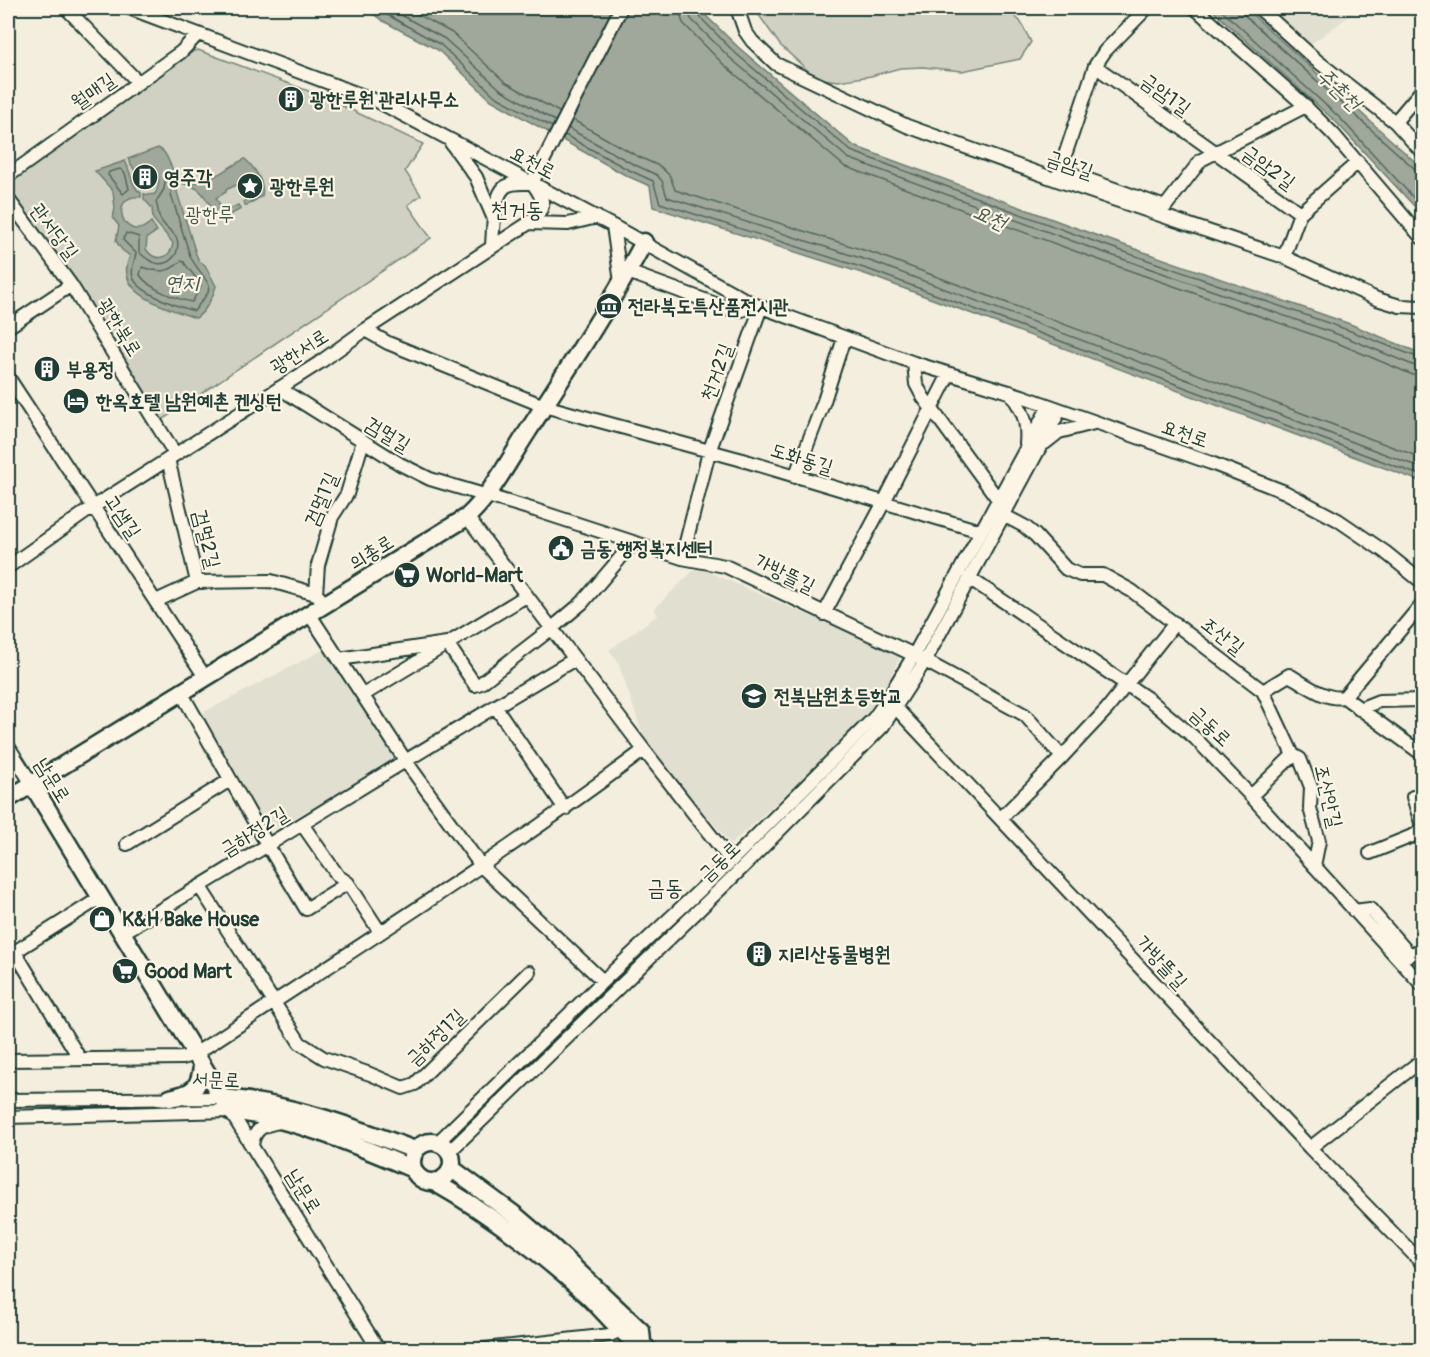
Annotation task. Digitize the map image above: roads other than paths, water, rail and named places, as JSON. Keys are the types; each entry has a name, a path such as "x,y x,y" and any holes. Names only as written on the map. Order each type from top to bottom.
{"main road":[{"name":"의총로","path":"8,799 310,615 321,599 467,517 486,496 544,406 644,242"},
{"name":"남문로","path":"32,784 226,1105"},
{"path":"170,1098 186,1094 194,1089 201,1079 199,1060"},
{"name":"서문로","path":"226,1105 261,1103 363,1130 415,1150"},
{"name":"서문로","path":"226,1105 355,1145 413,1169"},
{"name":"금동로","path":"415,1150 426,1143 446,1154 446,1176 434,1182"},
{"path":"415,1150 411,1163 421,1179 434,1182 547,1251 641,1331 645,1346"},
{"path":"446,1154 516,1216 586,1294 630,1338 645,1346"}],"street":[{"path":"66,8 138,82"},
{"name":"요천로","path":"129,8 377,101 644,242 757,305 914,363 1010,392 1211,463 1285,492 1338,520 1385,552 1422,582"},
{"path":"532,183 621,8"},
{"name":"금암길","path":"737,8 745,31 776,64 907,126 1059,175 1284,257 1377,299 1400,306 1422,307"},
{"path":"1059,175 1095,66 1105,51 1147,8"},
{"path":"1195,8 1305,106 1358,162 1422,238"},
{"path":"1259,8 1316,60 1395,122 1422,152"},
{"name":"월매길","path":"8,176 181,52 198,34"},
{"name":"금암1길","path":"1095,66 1216,153"},
{"path":"1395,122 1422,90"},
{"name":"금암2길","path":"1059,175 1165,207 1201,160 1305,106"},
{"path":"449,139 476,177 494,219"},
{"name":"금암2길","path":"1216,153 1300,213"},
{"path":"1284,257 1300,213 1358,162"},
{"path":"492,246 499,195 505,187 517,183 532,183"},
{"path":"529,223 543,209 543,204 532,183"},
{"name":"관서당길","path":"8,199 72,285"},
{"path":"529,223 568,224 597,217"},
{"name":"광한서로","path":"8,567 93,507 319,363 365,330 529,223"},
{"path":"614,226 624,277 729,309 742,310 757,305"},
{"path":"8,327 72,285"},
{"name":"광한북로","path":"72,285 172,456"},
{"name":"천거2길","path":"709,452 757,305"},
{"path":"365,330 388,343 544,406"},
{"path":"795,477 824,401 844,338"},
{"path":"914,363 916,384 997,498"},
{"path":"825,614 949,375"},
{"name":"고샘길","path":"8,377 205,677"},
{"name":"검멀길","path":"279,388 430,480 486,496"},
{"path":"1010,392 1023,412 1031,450 1059,432 1096,423"},
{"name":"도화동길","path":"544,406 980,531"},
{"name":"금동로","path":"446,1154 864,747 969,578 1003,515 1031,450 1054,408"},
{"name":"검멀1길","path":"321,599 318,565 332,517 347,494 363,441"},
{"name":"금동로","path":"919,658 997,498 1031,450"},
{"path":"682,558 709,452"},
{"name":"검멀2길","path":"172,456 197,582 272,581 321,599"},
{"name":"가방뜰길","path":"486,496 682,558 724,566 919,658"},
{"name":"조산길","path":"1003,515 1024,526 1035,535 1066,569 1080,575 1103,575 1132,591 1263,691"},
{"path":"467,517 731,861"},
{"path":"447,643 475,685 481,683 582,603 633,543"},
{"name":"금동로","path":"969,578 1151,701 1196,739 1314,866"},
{"path":"156,601 197,582"},
{"path":"363,695 526,596"},
{"path":"1263,691 1289,675 1326,695 1344,697 1422,604"},
{"path":"310,615 405,760 482,867 603,981"},
{"path":"1001,818 1062,758 1107,709 1175,623"},
{"path":"339,659 447,643"},
{"path":"919,658 1025,715 1062,758"},
{"name":"금하정2길","path":"122,933 575,659"},
{"name":"조산안길","path":"1263,691 1293,754 1300,759 1311,787 1310,808 1319,841 1314,866"},
{"path":"181,692 306,909 348,883"},
{"path":"1344,697 1422,754"},
{"path":"1359,709 1378,701 1422,700"},
{"name":"금동로","path":"446,1154 603,981 731,861 891,704"},
{"name":"가방뜰길","path":"891,704 1310,1148 1422,1263"},
{"path":"495,706 565,809"},
{"name":"남문로","path":"8,746 32,784"},
{"path":"8,1060 182,1058 199,1060 273,1003 482,867 644,750"},
{"path":"1251,796 1293,754"},
{"path":"127,844 230,780"},
{"path":"1370,854 1417,834 1422,826 1413,797 1422,796"},
{"path":"302,824 338,876 348,883 380,932"},
{"path":"1314,866 1422,985"},
{"name":"금하정1길","path":"200,887 300,1042 324,1058 403,1088 415,1084 529,972"},
{"path":"80,1059 11,954 100,898"},
{"path":"1354,911 1370,909 1410,955 1422,949"},
{"path":"1310,1148 1422,1060"},
{"name":"서문로","path":"8,1100 170,1098 226,1105"},
{"name":"남문로","path":"226,1105 379,1350"},
{"name":"서문로","path":"8,1117 226,1105"},
{"path":"252,1147 254,1134 260,1128 279,1122"},
{"path":"476,1350 610,1335 622,1329"}],"water":[{"name":"요천","path":"365,8 698,8 738,47 854,146 1098,236 1350,324 1422,354 1422,482 868,275 653,207 650,186 627,176 491,100 438,50 383,21"},
{"path":"1210,8 1245,8 1422,168 1422,218 1416,208 1336,122"},
{"name":"연지","path":"158,148 166,155 174,171 182,179 191,182 209,179 245,159 256,171 261,181 262,196 246,206 243,202 256,193 248,179 216,198 224,212 238,205 241,209 224,218 213,210 199,190 178,182 177,192 196,254 199,261 205,265 216,286 209,304 196,318 146,298 129,280 127,269 130,256 116,241 119,226 113,218 115,208 113,191 95,171 125,161 141,197 130,198 124,203 123,218 133,228 141,228 151,222 157,231 147,238 146,249 154,256 166,256 173,243 153,219 152,208 144,199 144,194 155,194 158,187 157,173 153,167 148,166 135,171 128,159"}],"place":[{"name":"광한루원 관리사무소","path":"291,99"},
{"name":"영주각","path":"145,177"},
{"name":"광한루원","path":"250,186"},
{"name":"전라북도특산품전시관","path":"609,306"},
{"name":"부용정","path":"47,369"},
{"name":"한옥호텔 남원예촌 켄싱턴","path":"76,401"},
{"name":"금동 행정복지센터","path":"561,548"},
{"name":"World-Mart","path":"407,575"},
{"name":"전북남원초등학교","path":"754,696"},
{"name":"K&H Bake House","path":"102,919"},
{"name":"지리산동물병원","path":"759,954"},
{"name":"Good Mart","path":"125,971"}],"district":[{"name":"천거동","path":"517,209"},
{"name":"금동","path":"665,887"}],"water label":[{"name":"주촌천","path":"1339,89"}],"park label":[{"name":"광한루","path":"210,214"}]}
